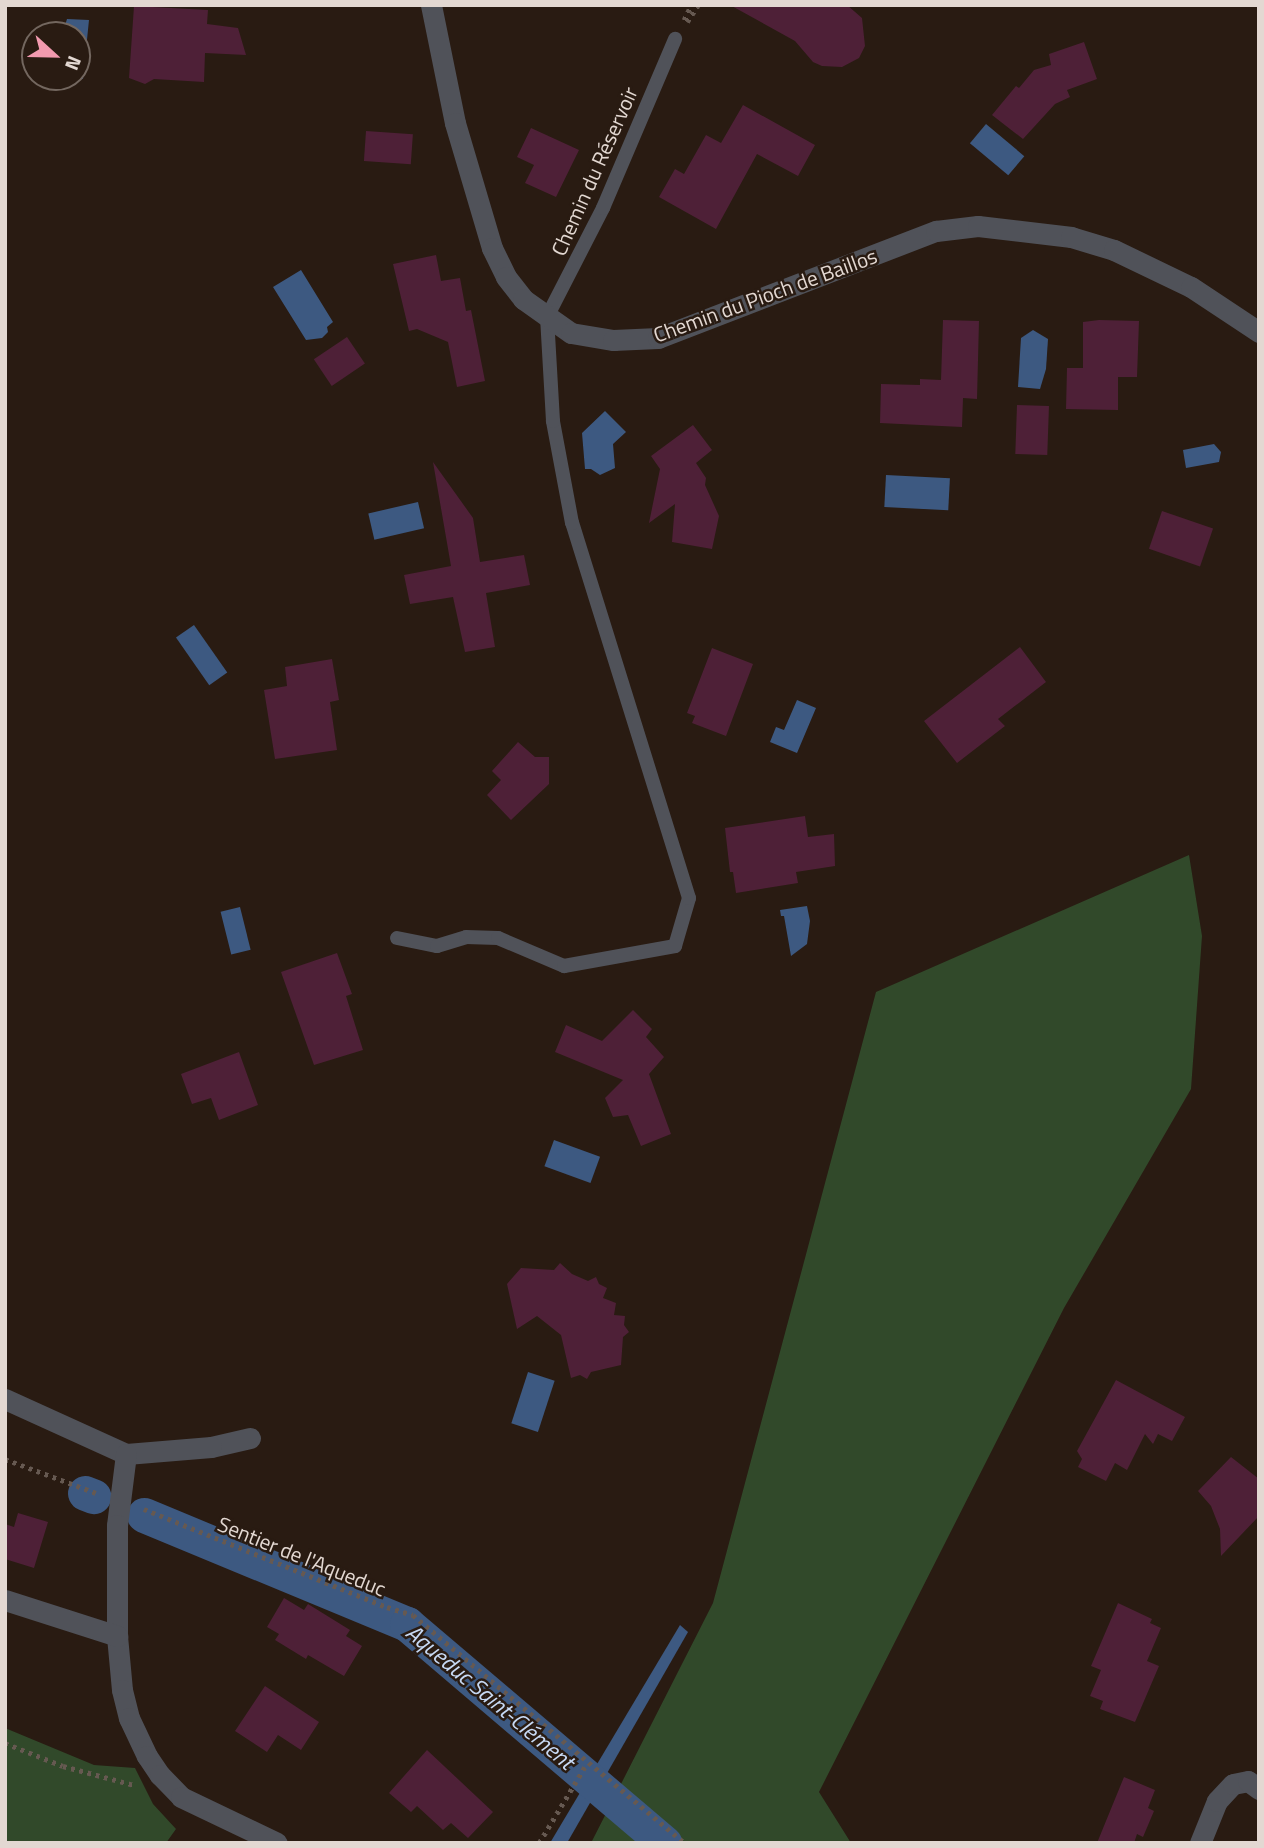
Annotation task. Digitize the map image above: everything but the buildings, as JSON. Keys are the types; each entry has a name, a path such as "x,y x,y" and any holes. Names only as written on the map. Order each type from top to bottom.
{"street":[{"name":"Chemin du Pioch de Baillos","path":"431,5 455,123 492,248 506,277 523,299 571,333 592,338 635,341 658,338 936,231 978,226 1071,237 1114,250 1191,287 1259,332"},
{"path":"5,1399 127,1454 211,1447 250,1438"},
{"path":"127,1454 115,1558 117,1636 122,1690 132,1726 146,1756 181,1797 277,1843"},
{"path":"5,1600 117,1636"},
{"path":"1200,1843 1217,1801 1233,1784 1248,1781 1259,1789"}],"lane":[{"name":"Chemin du Réservoir","path":"547,317 603,208 675,39"},
{"path":"397,938 437,946 466,937 498,938 564,965 676,946 689,898 572,523 553,421 547,317"}],"path":[{"name":"Sentier de l'Aqueduc","path":"5,1459 120,1500 413,1615 685,1843"},
{"path":"5,1743 63,1766 181,1797"},
{"path":"539,1843 587,1763"}],"green space":[{"path":"1189,855 1202,936 1191,1089 1064,1308 819,1792 851,1843 591,1843 713,1603 876,992"},
{"path":"5,1728 94,1765 135,1768 153,1804 176,1829 166,1843 5,1843"}],"water":[{"path":"67,19 89,20 89,21"},
{"path":"986,124 1024,156 1008,175 970,143"},
{"path":"301,270 333,322 327,327 328,332 322,338 306,340 273,287"},
{"path":"1033,330 1048,339 1046,369 1040,389 1018,387 1021,338"},
{"path":"605,411 626,432 613,444 615,468 600,475 591,469 585,469 582,433"},
{"path":"1214,444 1221,452 1219,462 1186,468 1183,450"},
{"path":"886,475 950,478 948,510 884,507"},
{"path":"418,502 424,528 374,540 368,513"},
{"path":"194,625 227,673 209,685 176,638"},
{"path":"797,700 816,708 797,753 770,742 776,727 784,730"},
{"path":"807,906 810,921 807,944 791,956 784,916 781,916 780,910"},
{"path":"240,907 251,950 231,955 221,912"},
{"path":"554,1140 600,1157 590,1183 544,1166"},
{"path":"528,1372 555,1381 538,1432 511,1423"},
{"path":"680,1625 688,1632 567,1843 550,1843"}],"waterway":[{"name":"Aqueduc Saint-Clément","path":"85,1493 93,1496"},
{"name":"Aqueduc Saint-Clément","path":"144,1515 407,1624 664,1843"}]}
